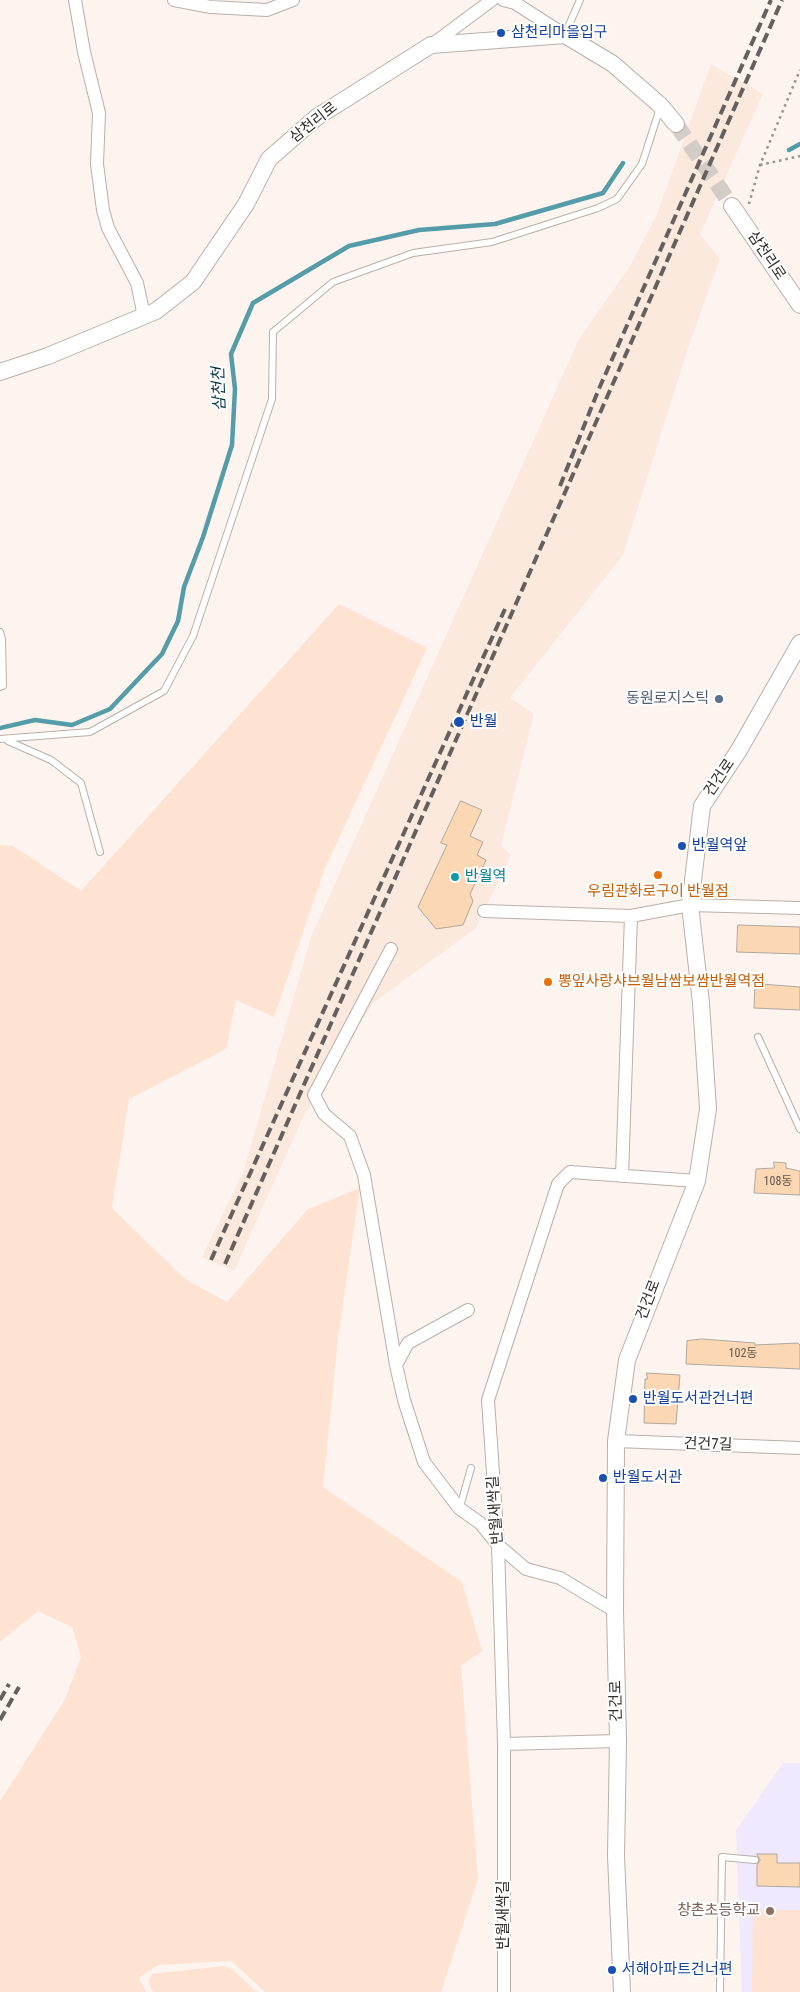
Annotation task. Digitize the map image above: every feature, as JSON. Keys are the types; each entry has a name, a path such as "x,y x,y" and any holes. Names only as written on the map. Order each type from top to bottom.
{"street":[{"path":"75,0 84,52 99,113 97,164 103,210 108,228 137,283 144,316"},
{"path":"174,0 211,7 267,10 293,0"},
{"path":"428,47 492,0"},
{"path":"503,0 515,3 565,36 613,64 660,106 676,124"},
{"name":"삼천리로","path":"0,372 48,356 156,311 192,282 246,204 269,159 317,117 428,47 565,36"},
{"name":"삼천리로","path":"732,206 800,305"},
{"name":"건건로","path":"622,1992 616,1856 618,1741 615,1612 616,1441 627,1360 697,1181 708,1109 701,1003 690,905 702,806 739,750 800,643"},
{"path":"484,912 631,916 690,905 800,908"},
{"path":"622,1176 631,916"},
{"path":"391,949 314,1095 324,1114 350,1136 364,1175 372,1232 384,1284 396,1365 404,1400 424,1462 459,1508 480,1524 498,1545 526,1569 560,1578 615,1612"},
{"name":"반월새싹길","path":"504,1992 504,1744 498,1545 488,1400 558,1184 570,1172 697,1181"},
{"path":"396,1365 408,1343 468,1310"},
{"name":"건건7길","path":"616,1441 800,1448"},
{"path":"504,1744 618,1741"}],"lane":[{"path":"565,36 580,0"},
{"path":"4,740 90,732 164,691 193,636 272,399 274,332 333,282 412,253 492,242 598,208 617,199 642,164 660,106"},
{"path":"0,632 3,676 3,686 0,687"},
{"path":"4,740 51,760 81,783 100,852"},
{"path":"758,1037 800,1129"},
{"path":"459,1508 471,1468"},
{"path":"720,1992 722,1856 755,1860"}],"path":[{"path":"744,223 760,165 800,70"},
{"path":"760,165 800,156"}],"shaded area":[{"path":"711,64 763,94 700,234 720,259 688,348 623,555 510,698 534,714 501,846 511,855 476,928 373,1003 305,1113 234,1271 202,1257 244,1170 311,937 578,341 630,266 657,214"},
{"path":"339,604 427,648 325,868 274,1017 236,1000 226,1049 129,1099 112,1208 185,1279 227,1302 308,1209 360,1188 338,1339 323,1487 462,1582 482,1651 461,1666 478,1879 441,1992 265,1992 231,1961 158,1965 139,1978 146,1992 0,1992 0,1801 64,1701 81,1657 72,1627 38,1611 0,1642 0,845 13,846 81,891"},
{"name":"창촌초등학교","path":"783,1763 800,1763 800,1992 742,1992 736,1830"},
{"path":"753,1910 800,1910 800,1992 752,1992"},
{"path":"223,1966 232,1969 257,1992 153,1992 148,1982 152,1974"}],"building":[{"name":"반월역","path":"461,801 482,810 470,836 483,842 477,855 486,860 470,894 473,901 463,925 436,929 418,907 447,845 441,843"},
{"path":"738,925 800,927 800,954 737,952"},
{"path":"755,985 800,987 800,1010 754,1008"},
{"path":"774,1162 786,1163 786,1168 800,1171 800,1195 754,1193 756,1169 774,1168"},
{"path":"702,1339 755,1343 755,1345 798,1343 800,1345 800,1369 686,1364 687,1341"},
{"path":"647,1373 680,1375 676,1424 644,1423 645,1379 647,1379"},
{"path":"757,1854 777,1854 777,1863 800,1863 800,1887 757,1886 757,1865 760,1860"}],"waterway":[{"name":"삼천천","path":"789,150 800,144"},
{"name":"삼천천","path":"0,728 35,720 72,725 110,709 162,654 178,621 184,587 203,537 232,445 235,389 231,354 253,303 349,246 419,230 495,224 603,193 623,163"}],"tunnel":[{"path":"676,124 732,206"}],"railway":[{"path":"560,486 598,391 771,0"},
{"path":"225,1264 782,0"},
{"path":"211,1260 505,609"},
{"path":"0,1700 9,1684"},
{"path":"0,1720 19,1687"}],"place":[{"name":"삼천리마을입구","path":"501,33"},
{"name":"동원로지스틱","path":"719,699"},
{"name":"반월","path":"459,722"},
{"name":"반월역앞","path":"682,846"},
{"name":"우림관화로구이 반월점","path":"658,875"},
{"name":"반월역","path":"455,877"},
{"name":"뽕잎사랑샤브월남쌈보쌈반월역점","path":"548,982"},
{"name":"반월도서관건너편","path":"633,1399"},
{"name":"반월도서관","path":"603,1478"},
{"name":"창촌초등학교","path":"770,1911"},
{"name":"서해아파트건너편","path":"612,1970"}]}
